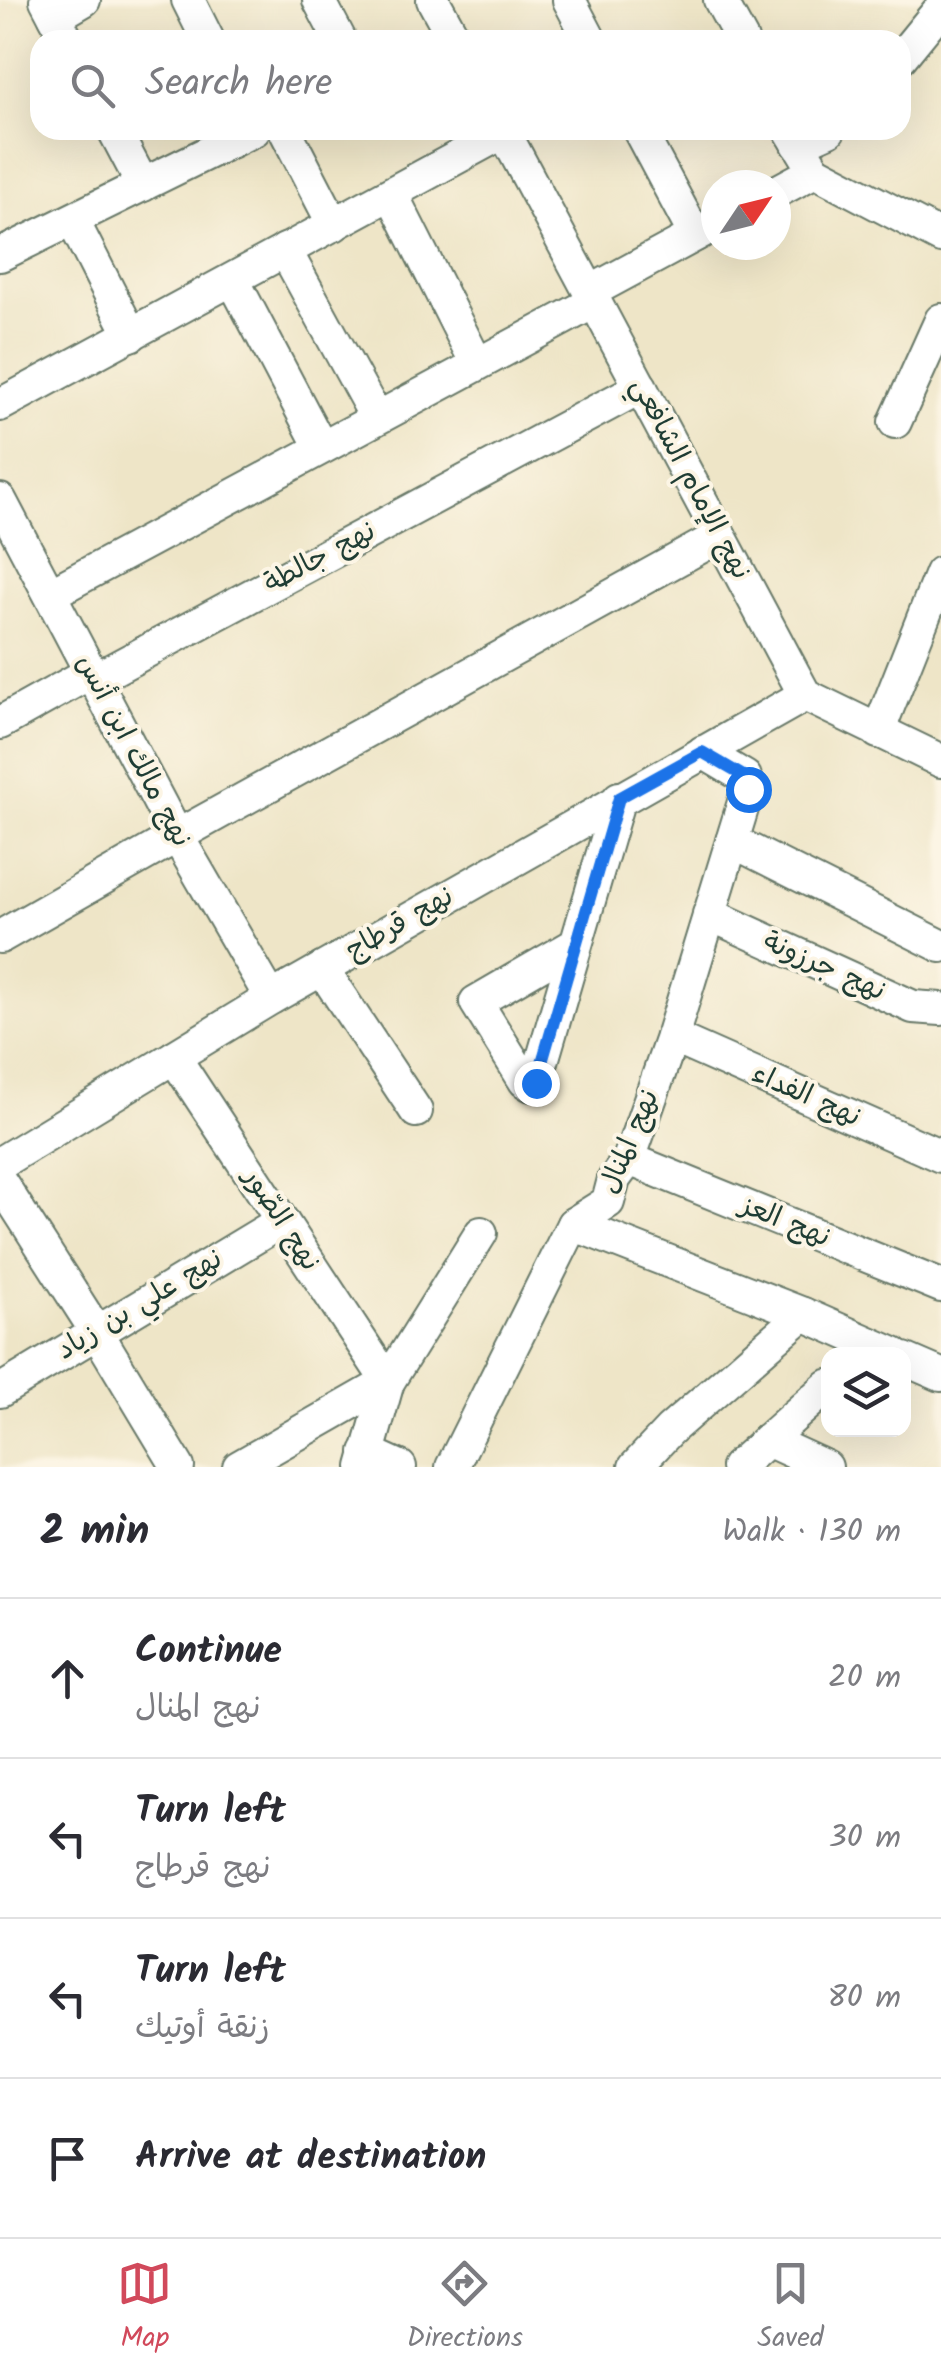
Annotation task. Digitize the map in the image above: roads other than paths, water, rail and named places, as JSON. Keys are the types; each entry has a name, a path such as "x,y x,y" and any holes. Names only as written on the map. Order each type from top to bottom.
{"street":[{"path":"56,19 84,0"},
{"path":"188,0 203,30"},
{"path":"318,0 334,30"},
{"path":"569,0 585,30"},
{"path":"720,0 736,30"},
{"path":"911,45 941,8"},
{"path":"119,140 143,186"},
{"path":"0,255 234,140"},
{"path":"290,140 334,226"},
{"path":"0,405 487,140"},
{"name":"نهج الإمام الشافعي","path":"508,140 805,695"},
{"path":"646,140 701,223"},
{"path":"788,170 801,148 941,236"},
{"path":"392,195 477,364"},
{"path":"74,220 132,335"},
{"path":"50,594 477,364 701,233"},
{"path":"285,250 376,417"},
{"path":"232,280 321,447"},
{"path":"895,422 941,320"},
{"name":"نهج جالطة","path":"0,722 84,676 95,679 641,387"},
{"name":"نهج مالك ابن أنس","path":"2,508 178,836 272,998"},
{"path":"0,937 720,536"},
{"path":"878,732 941,573"},
{"path":"805,695 941,761"},
{"name":"نهج قرطاج","path":"0,1163 272,998 805,695"},
{"name":"نهج المنال","path":"452,1467 573,1224 608,1202 614,1178 630,1159 672,1038 749,784 745,777 702,752"},
{"path":"576,944 619,798"},
{"path":"732,841 941,946"},
{"name":"نهج جرزونة","path":"709,914 912,1007 941,1009"},
{"path":"322,969 416,1111"},
{"name":"نهج الفداء","path":"672,1038 941,1156"},
{"name":"نهج الصّور","path":"174,1057 388,1382"},
{"name":"نهج العز","path":"630,1159 941,1286"},
{"path":"0,1181 178,1467"},
{"name":"نهج علي بن زياد","path":"0,1391 282,1221"},
{"path":"573,1224 804,1314 872,1347"},
{"path":"400,1467 366,1459 388,1382 482,1233"},
{"path":"635,1467 670,1430 804,1314"},
{"path":"911,1364 941,1376"},
{"path":"239,1467 388,1382"},
{"path":"736,1467 821,1392"},
{"path":"767,1440 826,1467"}]}
